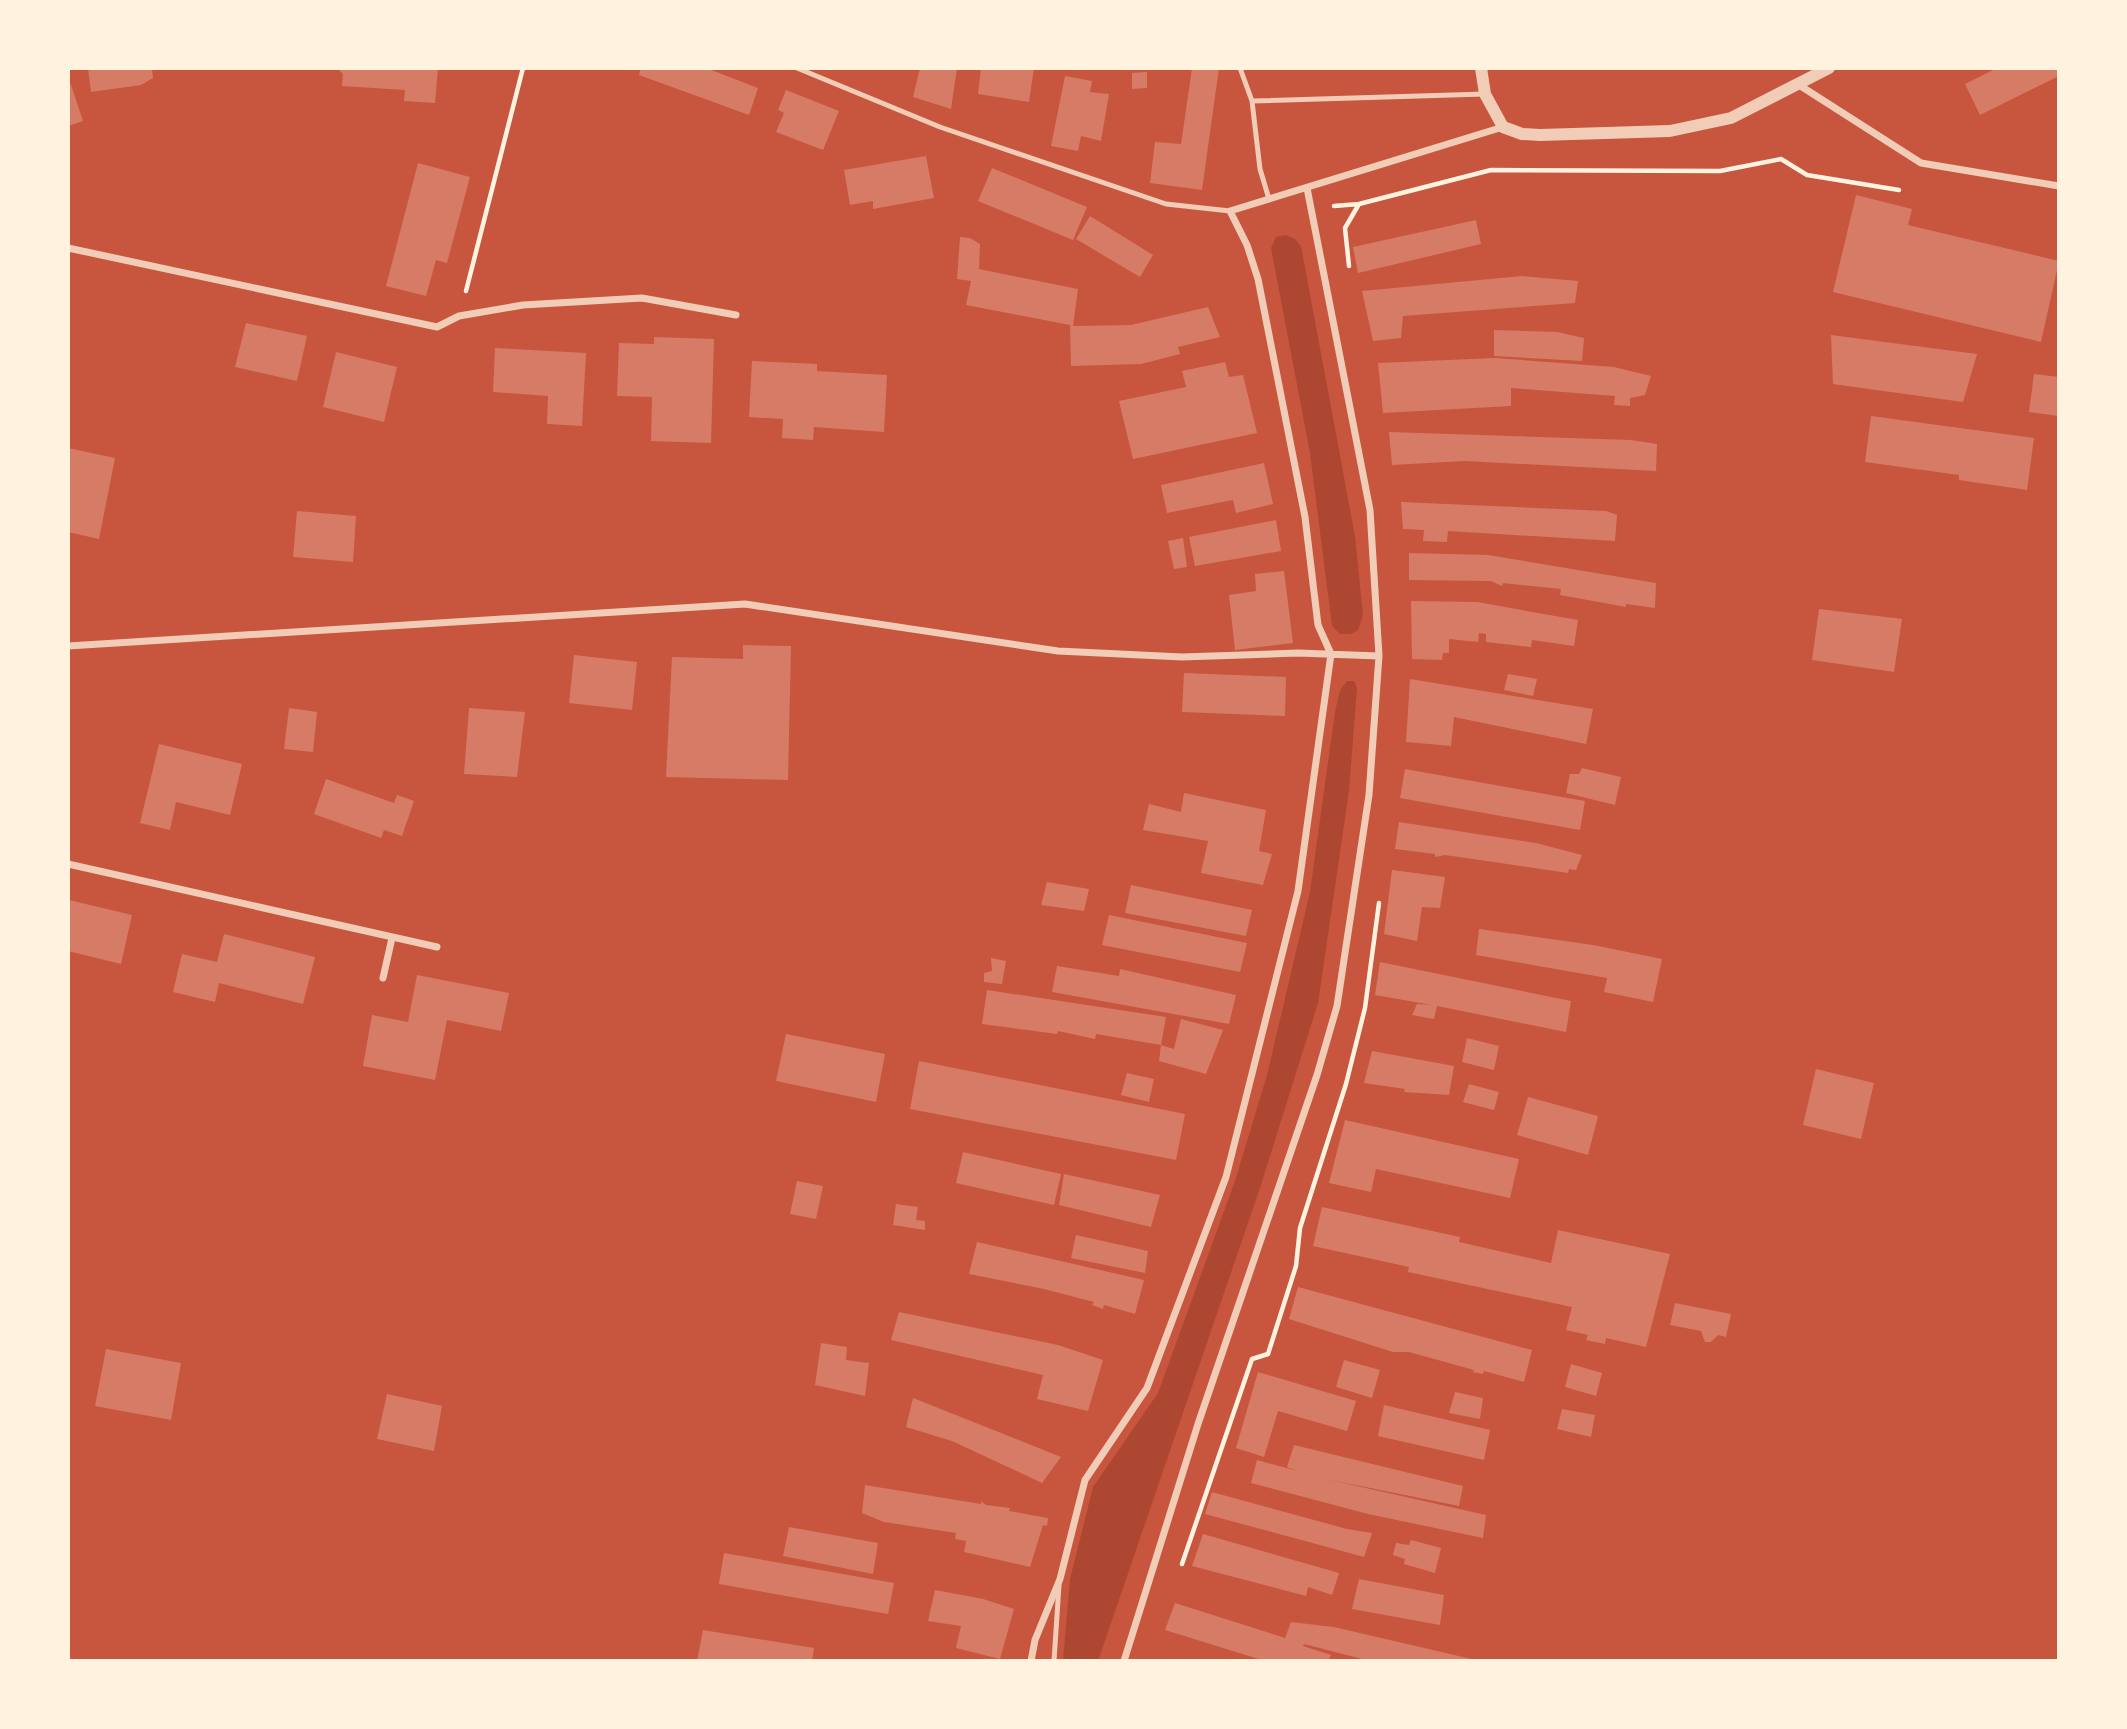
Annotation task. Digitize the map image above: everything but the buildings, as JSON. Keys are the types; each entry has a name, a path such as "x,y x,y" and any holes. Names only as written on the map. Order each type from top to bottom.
{"street":[{"path":"1481,68 1485,93 1503,127"},
{"path":"1031,1661 1035,1640 1060,1579 1085,1480 1147,1388 1226,1177 1298,891 1331,654 1318,625 1305,517 1258,279 1247,245 1230,211 1503,127 1540,135 1670,131 1731,118 1829,68"},
{"path":"1800,85 1921,163 2059,186"},
{"path":"1124,1661 1338,1006 1369,795 1379,656 1370,510 1307,188"},
{"path":"68,248 437,327 459,316 523,305 642,298 736,315"},
{"path":"68,646 744,604 1058,651 1182,657 1331,654 1379,656"},
{"path":"68,864 437,947"},
{"path":"383,978 392,938"}],"lane":[{"path":"797,68 940,127 1166,204 1230,211"},
{"path":"1240,68 1252,100 1260,169 1269,199"},
{"path":"1252,100 1485,93"},
{"path":"1054,1661 1060,1579"}],"path":[{"path":"459,316 523,68"},
{"path":"1359,204 1491,170 1720,171 1781,159 1807,175 1899,190"}],"shaded area":[{"path":"1286,235 1301,246 1355,536 1363,615 1358,630 1351,634 1340,634 1332,626 1310,453 1271,248 1276,237"},
{"path":"1347,681 1354,681 1357,688 1349,791 1318,1003 1260,1188 1098,1661 1063,1661 1070,1579 1093,1487 1158,1393 1235,1181 1267,1075 1310,892 1335,712 1340,690"}]}
